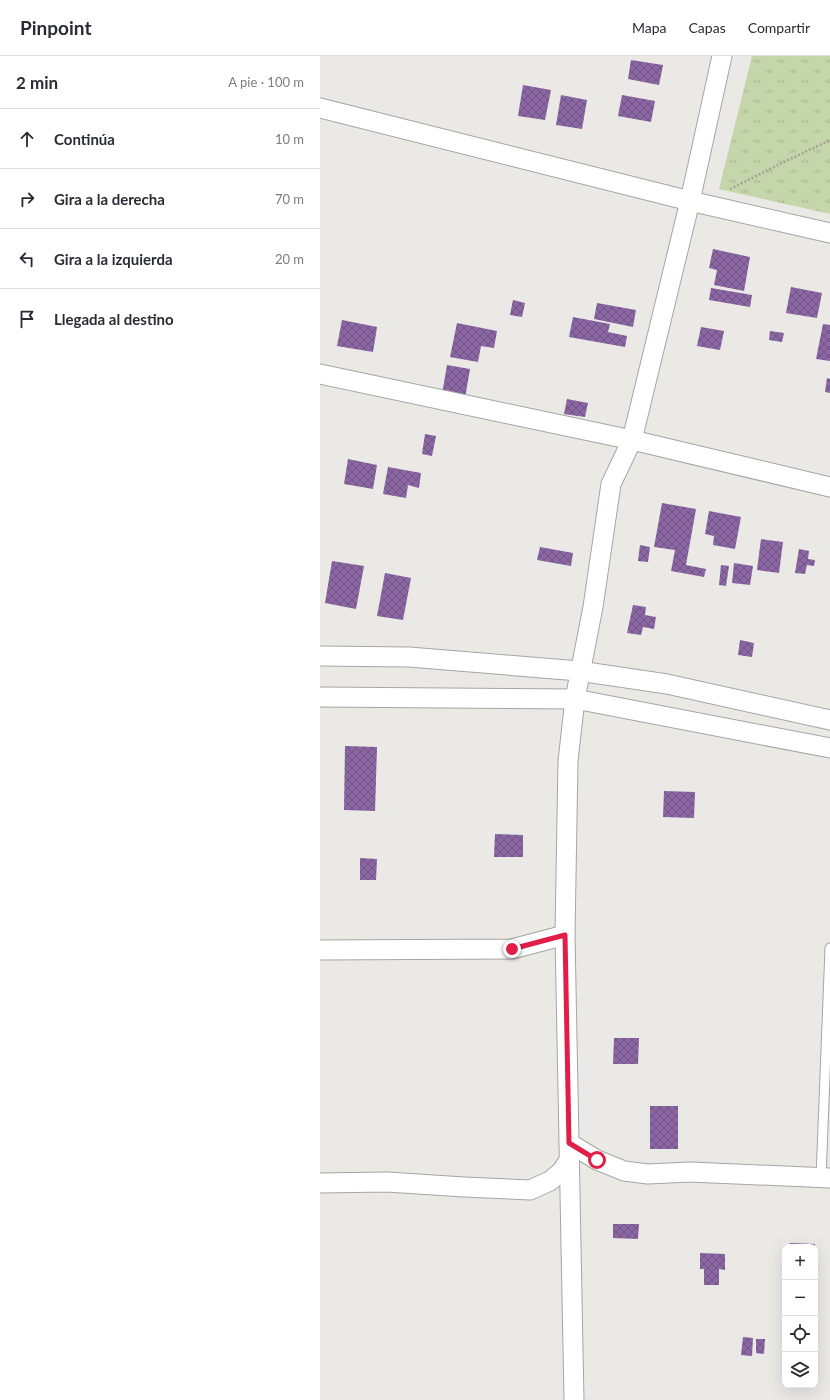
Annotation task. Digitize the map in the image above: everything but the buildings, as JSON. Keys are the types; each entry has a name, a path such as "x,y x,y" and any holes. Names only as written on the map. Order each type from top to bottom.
{"street":[{"path":"574,1400 565,935 568,761 579,672 592,607 611,484 632,440 690,201 722,56"},
{"path":"320,108 690,201 830,233"},
{"path":"320,374 632,440 830,487"},
{"path":"320,656 409,657 579,672 667,684 830,720"},
{"path":"320,697 575,699 830,748"},
{"path":"320,950 512,949 565,935"},
{"path":"569,1152 597,1160 624,1171 648,1174 690,1172 826,1178"},
{"path":"320,1183 387,1182 530,1190 550,1181 562,1171 569,1152"}],"lane":[{"path":"826,1178 830,948"}],"path":[{"path":"728,190 782,162 830,140"}],"green space":[{"path":"752,56 830,56 830,214 719,189"}],"route":[{"path":"512,949 565,935 569,1143 597,1160"}]}
